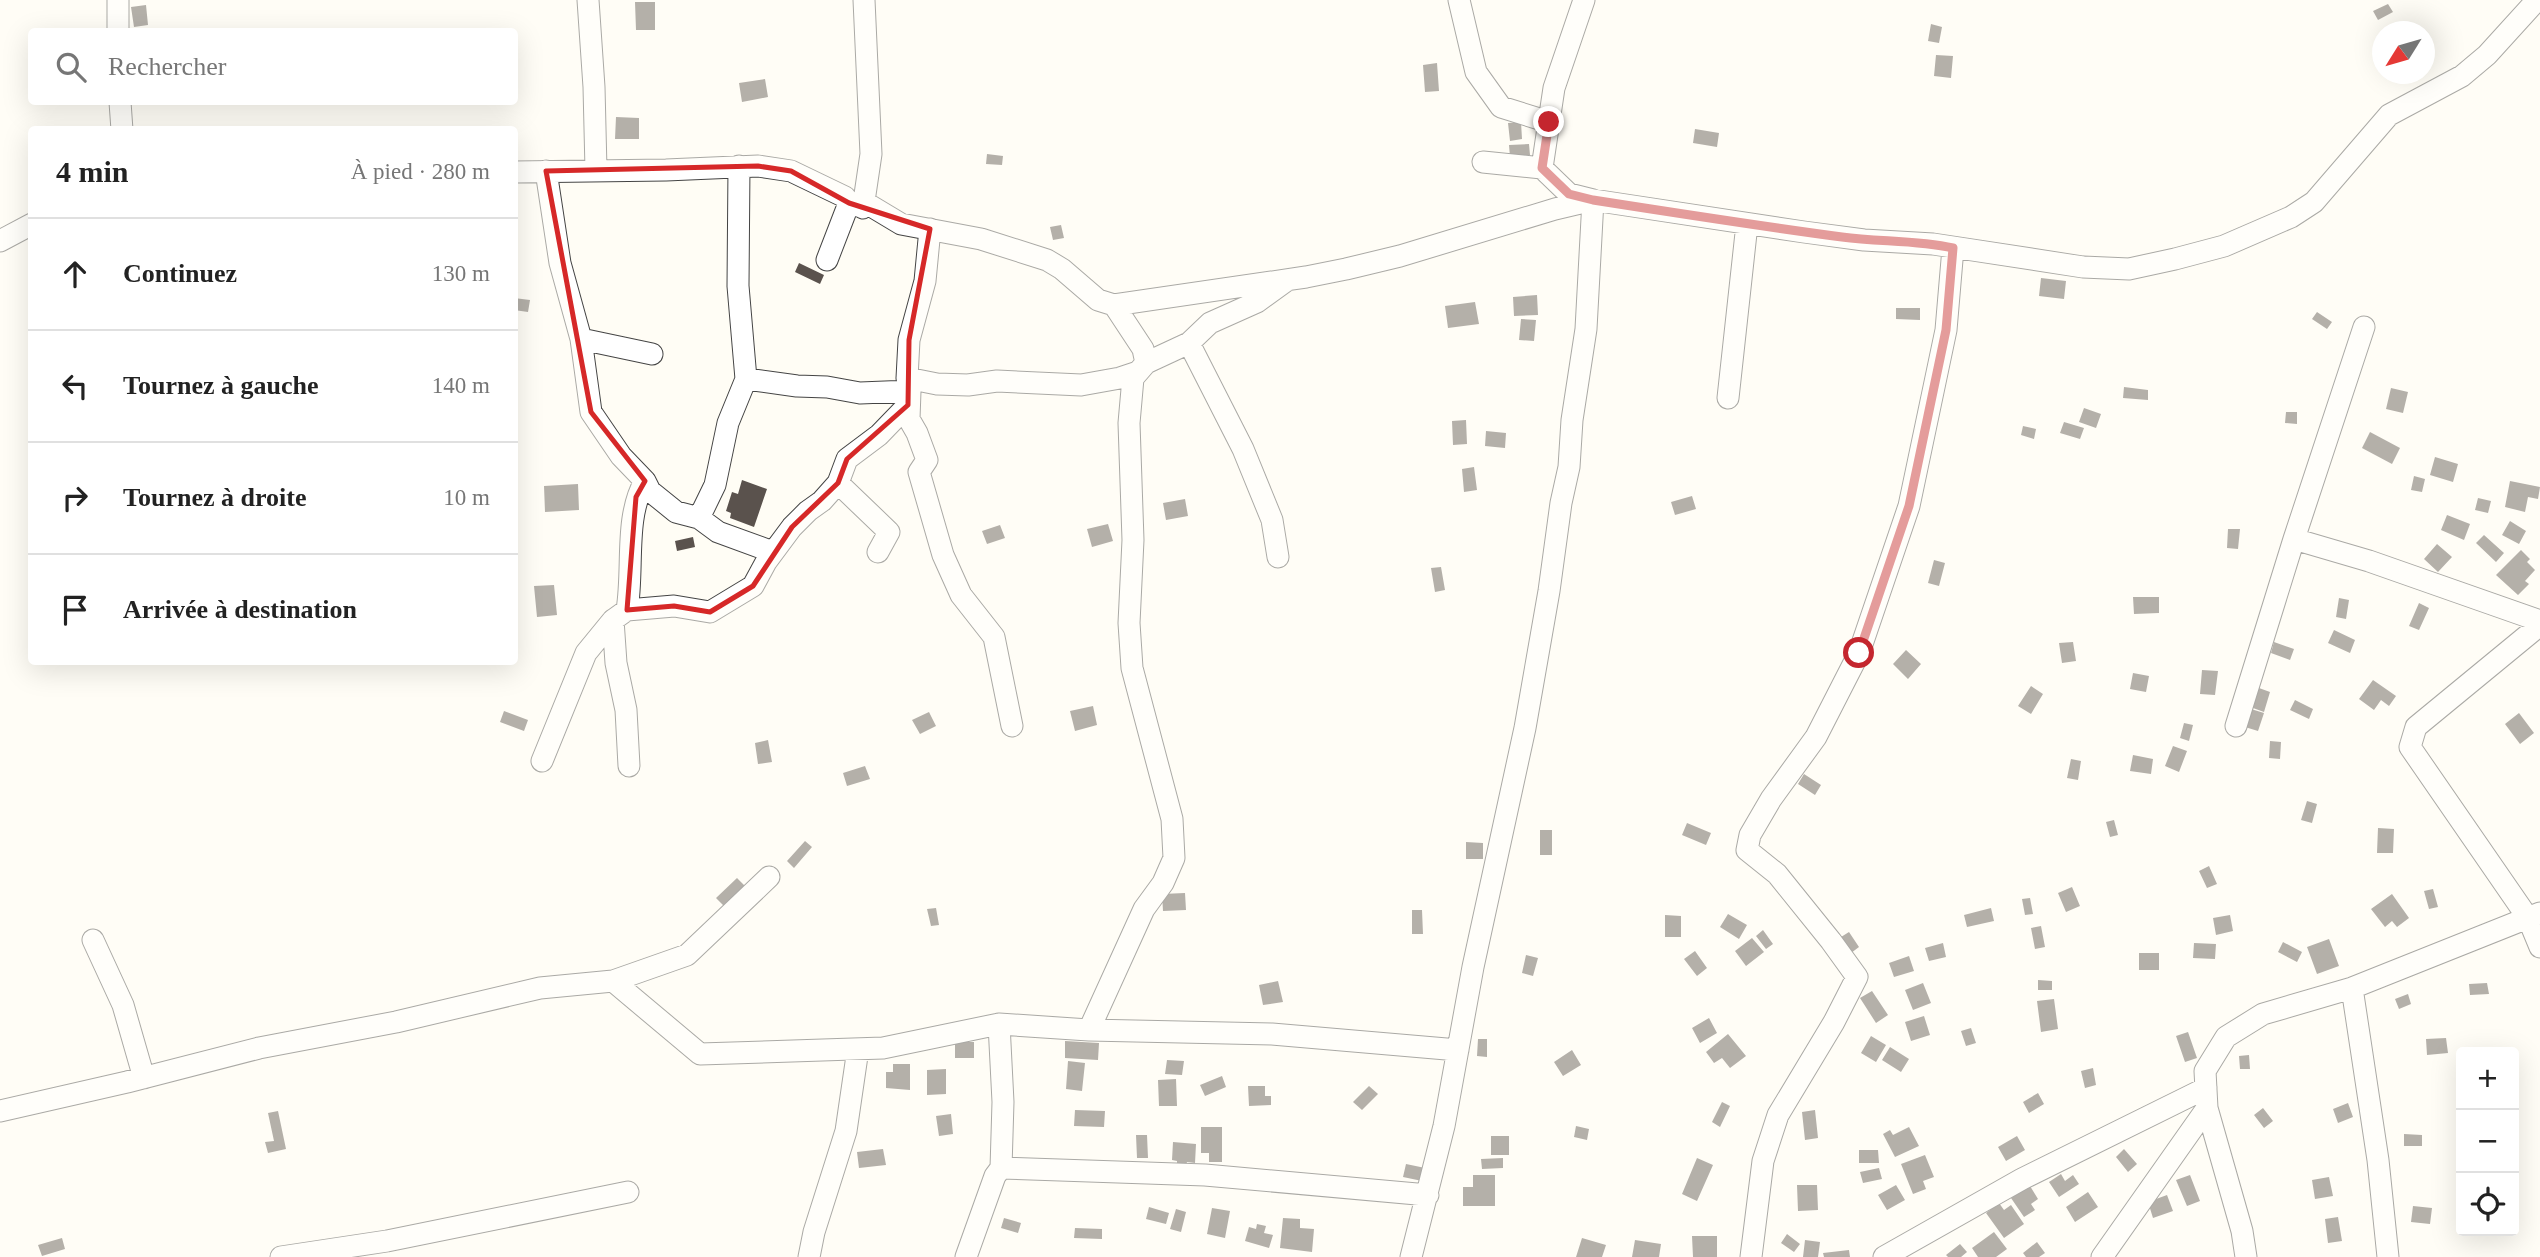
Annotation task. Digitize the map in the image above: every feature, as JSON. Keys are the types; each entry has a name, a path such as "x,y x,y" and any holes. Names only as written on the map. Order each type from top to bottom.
{"street":[{"path":"118,0 118,28"},
{"path":"588,0 596,170"},
{"path":"827,260 856,205 871,154 864,0"},
{"path":"1459,0 1476,72 1501,107 1549,122"},
{"path":"1542,168 1554,88 1584,0"},
{"path":"1483,162 1542,168 1569,194 1593,200 1864,240 1933,244 2083,267 2129,269 2224,246 2291,217 2314,202 2389,115 2462,76 2487,55 2538,0"},
{"path":"120,105 122,126"},
{"path":"699,518 715,485 728,423 746,379 737,286 738,166"},
{"path":"518,172 738,166 791,171 856,205 871,206 901,224 981,239 1047,260 1062,269 1098,300 1114,305 1306,277 1400,256 1593,200"},
{"path":"546,171 560,263 581,339 591,412 621,456 645,481 650,491 676,512 699,518 718,533 773,552"},
{"path":"1411,1257 1444,1126 1473,967 1525,728 1549,591 1561,503 1569,467 1572,421 1586,328 1593,200"},
{"path":"1728,398 1747,223"},
{"path":"0,241 28,226"},
{"path":"930,229 925,281 909,340 909,419 927,460 919,472 943,555 961,595 994,637 1012,726"},
{"path":"1751,1257 1763,1161 1778,1115 1834,1022 1857,977 1777,874 1747,850 1750,835 1771,799 1816,737 1859,653 1909,506 1946,330 1953,248"},
{"path":"746,379 860,393 908,392 937,384 968,385 998,381 1081,385 1120,378 1189,343 1210,323 1257,302 1290,278"},
{"path":"1089,1030 1144,909 1163,883 1174,858 1172,819 1132,668 1130,646 1133,540 1129,423 1133,378 1142,367 1143,349 1114,305"},
{"path":"2236,726 2364,327"},
{"path":"581,339 652,354"},
{"path":"1189,343 1243,449 1272,520 1279,557"},
{"path":"542,761 586,653 620,615 674,606 710,612 752,586 792,527 822,501 838,482 847,459 879,435 908,392"},
{"path":"629,766 626,710 616,663 620,615 631,587 636,497 645,481"},
{"path":"838,482 889,533 878,552"},
{"path":"2294,539 2369,561 2540,623"},
{"path":"2540,623 2416,727 2410,747 2534,916 2540,947"},
{"path":"0,1111 259,1048 396,1022 540,988 613,981 688,955 769,877"},
{"path":"2246,1257 2242,1231 2207,1098 2205,1071 2226,1037 2263,1014 2352,988 2534,916"},
{"path":"93,940 122,1005 144,1078"},
{"path":"613,981 700,1054 883,1048 999,1024 1089,1030 1272,1034 1458,1050"},
{"path":"2352,988 2378,1160 2388,1257"},
{"path":"965,1257 995,1177 1001,1168 1003,1102 999,1024"},
{"path":"809,1257 814,1232 846,1131 858,1049"},
{"path":"1884,1257 2022,1179 2207,1098"},
{"path":"2102,1257 2207,1098"},
{"path":"1001,1168 1205,1175 1428,1195"},
{"path":"281,1257 387,1241 628,1192"}],"highlighted area":[{"path":"758,166 791,171 849,203 930,229 909,340 908,405 847,459 838,483 792,527 753,586 710,612 674,606 627,610 636,497 645,481 591,412 546,171"}],"building":[{"path":"635,2 655,2 655,30 636,30"},
{"path":"2388,4 2393,12 2378,20 2373,11"},
{"path":"146,5 148,25 134,27 131,7"},
{"path":"1931,24 1942,27 1939,43 1928,41"},
{"path":"1936,55 1953,56 1951,78 1934,76"},
{"path":"1437,63 1439,91 1425,92 1423,65"},
{"path":"765,79 768,97 742,102 739,83"},
{"path":"616,117 639,118 639,139 615,139"},
{"path":"1521,122 1522,139 1510,141 1508,123"},
{"path":"1695,129 1719,133 1717,147 1693,143"},
{"path":"1529,144 1530,155 1510,157 1509,145"},
{"path":"987,154 1003,156 1002,165 986,164"},
{"path":"1061,225 1064,238 1053,240 1050,227"},
{"path":"799,263 824,275 820,284 795,272"},
{"path":"2041,278 2066,281 2064,299 2039,296"},
{"path":"1537,295 1538,315 1514,316 1513,297"},
{"path":"518,298 530,300 528,312 518,311"},
{"path":"1475,302 1479,324 1448,328 1445,306"},
{"path":"1896,308 1920,308 1920,320 1896,319"},
{"path":"2317,312 2332,322 2327,329 2312,319"},
{"path":"1521,319 1536,320 1534,341 1519,340"},
{"path":"2124,387 2148,390 2148,400 2123,398"},
{"path":"2391,388 2408,392 2403,413 2386,409"},
{"path":"2084,408 2101,414 2096,428 2079,422"},
{"path":"2286,412 2297,412 2297,424 2285,423"},
{"path":"1466,420 1467,444 1453,445 1452,421"},
{"path":"2064,422 2084,428 2080,439 2060,433"},
{"path":"2023,426 2036,429 2034,439 2021,435"},
{"path":"1486,431 1506,433 1505,448 1485,446"},
{"path":"2370,432 2400,448 2392,464 2362,448"},
{"path":"2435,457 2458,464 2453,482 2430,475"},
{"path":"1474,467 1477,490 1464,492 1462,469"},
{"path":"2414,476 2425,479 2422,492 2411,490"},
{"path":"742,480 767,489 754,527 730,518 731,513 726,511 732,492 738,494"},
{"path":"2510,481 2540,487 2538,499 2528,497 2525,512 2505,507"},
{"path":"578,484 579,510 545,512 544,486"},
{"path":"1692,496 1696,509 1675,515 1671,502"},
{"path":"2478,498 2491,501 2488,513 2475,510"},
{"path":"1185,499 1188,516 1166,520 1163,503"},
{"path":"2447,515 2470,524 2464,540 2441,530"},
{"path":"2510,521 2526,531 2519,544 2502,535"},
{"path":"1108,524 1113,541 1092,547 1087,529"},
{"path":"1000,525 1005,538 987,544 982,531"},
{"path":"2228,529 2240,529 2238,549 2227,548"},
{"path":"2484,535 2504,553 2496,562 2476,543"},
{"path":"693,537 695,547 677,551 675,541"},
{"path":"2437,544 2452,557 2438,572 2424,559"},
{"path":"2521,550 2530,559 2527,562 2535,570 2525,581 2529,584 2518,595 2496,575"},
{"path":"1934,560 1945,563 1939,586 1928,583"},
{"path":"1441,567 1445,590 1435,592 1431,568"},
{"path":"554,585 557,615 537,617 534,586"},
{"path":"2133,597 2159,597 2159,613 2134,614"},
{"path":"2339,598 2349,600 2346,619 2336,617"},
{"path":"2419,603 2429,608 2419,630 2409,626"},
{"path":"2334,630 2355,640 2350,653 2328,643"},
{"path":"2073,642 2076,661 2062,663 2059,643"},
{"path":"2274,642 2294,649 2290,660 2271,653"},
{"path":"1906,650 1921,664 1908,679 1893,664"},
{"path":"2202,670 2218,671 2215,695 2200,694"},
{"path":"2133,673 2149,676 2146,692 2130,689"},
{"path":"2373,680 2396,696 2389,706 2381,700 2374,710 2359,699"},
{"path":"2031,686 2043,694 2031,714 2018,706"},
{"path":"2259,688 2270,692 2264,712 2253,708"},
{"path":"2295,700 2313,709 2309,719 2290,710"},
{"path":"1093,706 1097,725 1075,731 1070,711"},
{"path":"2251,709 2264,713 2258,731 2245,727"},
{"path":"504,711 528,720 524,731 500,722"},
{"path":"929,712 936,726 920,734 912,720"},
{"path":"2519,713 2534,733 2520,744 2505,724"},
{"path":"2184,723 2193,725 2189,741 2180,738"},
{"path":"768,740 772,762 758,764 755,743"},
{"path":"2270,741 2281,742 2280,759 2269,758"},
{"path":"2173,746 2187,751 2179,772 2165,766"},
{"path":"2133,755 2153,759 2151,774 2130,771"},
{"path":"2071,759 2081,761 2078,780 2067,778"},
{"path":"865,766 870,779 847,786 843,773"},
{"path":"1804,774 1821,785 1815,795 1798,784"},
{"path":"2307,801 2317,804 2312,823 2301,820"},
{"path":"2114,820 2118,835 2110,837 2106,822"},
{"path":"1687,823 1711,833 1706,845 1682,835"},
{"path":"2378,828 2394,829 2393,853 2377,853"},
{"path":"1540,830 1552,830 1552,855 1540,855"},
{"path":"805,841 812,847 794,868 787,861"},
{"path":"1466,842 1483,843 1483,859 1466,859"},
{"path":"2209,866 2217,884 2207,888 2199,871"},
{"path":"737,878 746,887 725,907 716,898"},
{"path":"2072,887 2080,906 2066,912 2058,893"},
{"path":"2433,889 2438,907 2429,909 2424,891"},
{"path":"1185,893 1186,910 1163,911 1162,894"},
{"path":"2392,894 2409,918 2397,927 2392,921 2385,927 2371,909"},
{"path":"2030,898 2033,914 2025,915 2022,899"},
{"path":"936,908 939,925 931,926 927,909"},
{"path":"1991,908 1994,921 1967,927 1964,915"},
{"path":"1412,910 1422,910 1423,934 1412,934"},
{"path":"1728,914 1747,925 1739,939 1720,927"},
{"path":"1665,915 1681,916 1681,937 1665,937"},
{"path":"2230,915 2233,931 2216,935 2213,918"},
{"path":"2041,926 2045,947 2035,949 2031,928"},
{"path":"1763,930 1773,944 1766,949 1756,936"},
{"path":"1849,932 1859,947 1851,953 1841,937"},
{"path":"1752,938 1764,952 1746,966 1735,951"},
{"path":"2329,939 2339,966 2317,974 2307,947"},
{"path":"2283,942 2302,952 2297,962 2278,952"},
{"path":"1943,943 1946,957 1929,961 1925,948"},
{"path":"2194,943 2216,944 2215,959 2193,958"},
{"path":"1695,951 1707,968 1697,976 1684,959"},
{"path":"2139,953 2159,953 2159,970 2139,970"},
{"path":"1526,955 1538,958 1533,976 1522,973"},
{"path":"1909,956 1914,971 1894,977 1889,963"},
{"path":"2038,980 2052,981 2052,990 2038,990"},
{"path":"1278,981 1283,1002 1263,1005 1259,985"},
{"path":"1923,983 1931,1003 1913,1010 1905,990"},
{"path":"2487,983 2489,994 2470,995 2469,984"},
{"path":"1872,991 1888,1015 1876,1023 1860,998"},
{"path":"2408,994 2411,1004 2399,1009 2395,999"},
{"path":"2054,999 2058,1029 2041,1032 2037,1001"},
{"path":"1924,1016 1930,1035 1911,1041 1905,1022"},
{"path":"1709,1018 1717,1033 1700,1043 1692,1028"},
{"path":"1971,1028 1976,1043 1966,1046 1961,1031"},
{"path":"2188,1032 2197,1058 2185,1062 2176,1036"},
{"path":"1728,1034 1746,1056 1730,1068 1722,1058 1714,1063 1706,1052"},
{"path":"1871,1036 1886,1045 1876,1062 1861,1053"},
{"path":"2446,1038 2448,1053 2427,1055 2426,1039"},
{"path":"1478,1039 1487,1039 1487,1057 1477,1056"},
{"path":"1065,1041 1099,1043 1098,1060 1065,1058"},
{"path":"955,1042 974,1042 974,1058 955,1058"},
{"path":"1890,1047 1909,1059 1901,1072 1882,1060"},
{"path":"1572,1050 1581,1065 1563,1076 1554,1062"},
{"path":"2249,1055 2250,1069 2240,1069 2239,1056"},
{"path":"1167,1060 1184,1061 1182,1075 1165,1074"},
{"path":"1068,1061 1085,1063 1082,1091 1066,1089"},
{"path":"893,1064 910,1064 910,1090 886,1088 886,1072 893,1072"},
{"path":"2093,1068 2096,1085 2085,1088 2081,1071"},
{"path":"946,1069 946,1094 927,1095 927,1070"},
{"path":"1222,1076 1226,1087 1205,1096 1200,1085"},
{"path":"1176,1079 1177,1106 1159,1106 1158,1080"},
{"path":"1248,1086 1265,1086 1265,1096 1271,1096 1271,1105 1249,1106"},
{"path":"1369,1086 1378,1094 1362,1110 1353,1102"},
{"path":"2038,1093 2044,1104 2029,1113 2023,1102"},
{"path":"1722,1102 1730,1106 1720,1127 1712,1122"},
{"path":"2348,1103 2353,1117 2338,1123 2333,1109"},
{"path":"2263,1108 2273,1121 2264,1128 2254,1115"},
{"path":"1075,1110 1105,1111 1104,1127 1074,1126"},
{"path":"1815,1110 1818,1138 1805,1140 1802,1112"},
{"path":"278,1111 286,1149 268,1153 265,1142 274,1141 268,1113"},
{"path":"951,1114 953,1134 939,1136 936,1116"},
{"path":"1576,1126 1589,1129 1587,1140 1574,1137"},
{"path":"1201,1127 1222,1127 1222,1162 1209,1162 1209,1153 1201,1153"},
{"path":"1909,1127 1919,1146 1895,1157 1883,1134 1890,1130 1893,1135"},
{"path":"2404,1134 2422,1135 2422,1146 2404,1146"},
{"path":"1136,1135 1147,1135 1148,1158 1137,1158"},
{"path":"1491,1136 1509,1136 1509,1155 1491,1155"},
{"path":"2017,1136 2025,1150 2006,1161 1998,1147"},
{"path":"1173,1142 1196,1144 1195,1163 1187,1162 1186,1166 1177,1166 1177,1161 1172,1160"},
{"path":"883,1149 886,1165 859,1168 857,1152"},
{"path":"2124,1149 2137,1164 2128,1172 2116,1157"},
{"path":"1859,1150 1878,1150 1879,1163 1859,1163"},
{"path":"1925,1155 1934,1177 1923,1181 1926,1189 1913,1194 1901,1164"},
{"path":"1503,1158 1503,1168 1482,1169 1481,1159"},
{"path":"1697,1158 1713,1165 1697,1201 1682,1194"},
{"path":"1406,1164 1430,1169 1427,1182 1403,1177"},
{"path":"1879,1168 1882,1179 1863,1183 1860,1172"},
{"path":"2061,1174 2065,1181 2073,1175 2079,1184 2059,1197 2049,1182"},
{"path":"1473,1175 1495,1175 1495,1206 1463,1206 1463,1187 1473,1187"},
{"path":"2190,1175 2200,1201 2187,1206 2176,1180"},
{"path":"2329,1177 2333,1196 2315,1199 2312,1180"},
{"path":"1797,1185 1817,1185 1818,1210 1798,1211"},
{"path":"1896,1185 1905,1200 1887,1210 1878,1195"},
{"path":"2030,1186 2038,1199 2031,1204 2035,1210 2024,1217 2011,1198"},
{"path":"2088,1192 2098,1207 2075,1222 2066,1207"},
{"path":"2167,1195 2173,1211 2153,1218 2148,1202"},
{"path":"1999,1203 2004,1210 2011,1205 2024,1224 2004,1238 1986,1213"},
{"path":"2413,1206 2432,1208 2430,1224 2411,1222"},
{"path":"1149,1207 1169,1213 1166,1224 1146,1219"},
{"path":"1212,1208 1230,1211 1225,1238 1207,1234"},
{"path":"1176,1209 1186,1212 1181,1232 1170,1229"},
{"path":"2338,1217 2342,1241 2328,1243 2325,1219"},
{"path":"1004,1218 1021,1223 1018,1233 1001,1228"},
{"path":"1283,1218 1300,1219 1300,1228 1314,1229 1312,1252 1280,1248"},
{"path":"1257,1224 1266,1226 1264,1233 1273,1235 1269,1248 1245,1241 1249,1227 1256,1229"},
{"path":"1075,1228 1102,1229 1102,1239 1074,1238"},
{"path":"1994,1232 2007,1249 1996,1257 1978,1257 1972,1248"},
{"path":"1787,1234 1800,1244 1794,1252 1781,1243"},
{"path":"1692,1236 1717,1236 1717,1257 1693,1257"},
{"path":"62,1238 65,1249 42,1256 38,1245"},
{"path":"1582,1238 1606,1245 1602,1257 1576,1257"},
{"path":"1635,1240 1661,1244 1659,1257 1632,1257"},
{"path":"1805,1240 1820,1242 1818,1257 1803,1257"},
{"path":"2037,1242 2045,1253 2039,1257 2026,1257 2023,1253"},
{"path":"1960,1244 1967,1252 1961,1257 1946,1255"},
{"path":"1849,1250 1850,1257 1824,1257 1823,1253"}],"route":[{"path":"1549,122 1542,168 1569,194 1804,232 1953,248 1946,330 1909,506 1859,653"}]}
